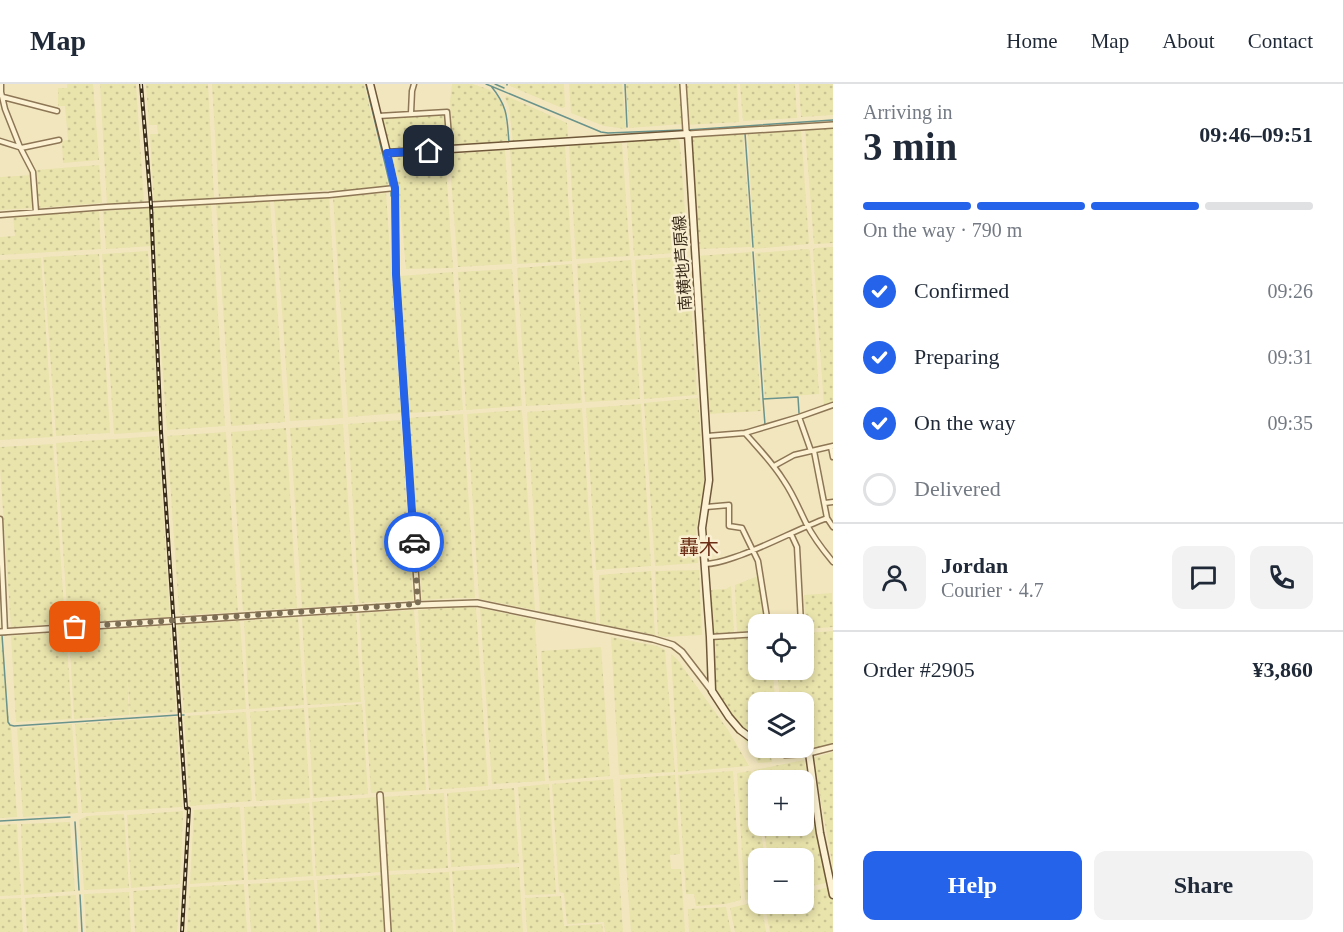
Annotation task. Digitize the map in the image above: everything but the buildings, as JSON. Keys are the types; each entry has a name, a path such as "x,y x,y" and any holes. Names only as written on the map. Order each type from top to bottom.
{"main road":[{"path":"370,84 387,153 450,150 686,130"},
{"name":"南横地芦原線","path":"686,130 707,436 709,480 702,528 712,691"},
{"path":"712,691 729,717 748,736"},
{"path":"810,758 820,833 833,895"}],"street":[{"path":"1,84 5,109 33,172 36,212"},
{"path":"411,113 414,84"},
{"path":"683,84 686,130 833,125"},
{"path":"1,93 57,111"},
{"path":"377,116 447,111 450,150"},
{"path":"0,141 21,148 59,141"},
{"path":"387,153 395,188 396,274 418,604"},
{"path":"0,215 329,195 395,188"},
{"path":"707,436 745,433 832,406"},
{"path":"799,417 813,451 827,518 833,527"},
{"path":"745,433 774,466 791,492 821,548 833,562"},
{"path":"774,466 794,455 832,446 833,457"},
{"path":"825,503 833,502"},
{"path":"706,507 729,505 729,526 742,528 758,561 766,614"},
{"path":"705,564 716,564 754,550 827,518"},
{"path":"0,519 3,632 418,604 477,603 673,645 682,652 712,691"},
{"path":"791,534 797,547 800,614"},
{"path":"710,637 748,635"},
{"path":"814,752 833,747"},
{"path":"380,795 388,932"}],"shaded area":[{"path":"67,84 93,84 99,160 63,163 62,141 68,140 65,106 58,106 58,88 67,88"},
{"path":"100,84 136,84 144,203 107,205"},
{"path":"146,84 208,84 214,199 154,203 150,134 158,134 157,125 149,125"},
{"path":"212,84 364,84 389,188 219,199"},
{"path":"452,84 473,84 490,90 496,95 502,103 505,114 508,143 453,147 450,102"},
{"path":"510,84 564,84 565,107 562,108 510,86"},
{"path":"569,84 622,84 626,129 604,126 571,113"},
{"path":"626,84 681,84 683,124 629,128"},
{"path":"682,84 737,84 739,122 685,125"},
{"path":"740,84 795,84 797,118 743,121"},
{"path":"799,84 833,84 833,115 801,117"},
{"path":"507,96 567,123 568,140 513,143 509,107 505,98"},
{"path":"445,114 448,147 391,150 387,146 383,118"},
{"path":"833,128 833,243 814,244 805,130"},
{"path":"801,130 809,243 754,249 748,134"},
{"path":"743,132 751,247 697,249 691,143 695,135"},
{"path":"675,139 680,145 688,252 634,256 627,142"},
{"path":"622,143 630,256 576,259 569,145"},
{"path":"565,146 572,261 517,264 510,149"},
{"path":"505,150 512,264 458,267 449,154"},
{"path":"445,154 453,268 406,269 398,181 389,157"},
{"path":"99,165 102,203 38,208 36,170"},
{"path":"32,175 33,208 0,210 0,177"},
{"path":"386,193 401,413 348,417 333,197"},
{"path":"329,197 343,418 290,421 274,201"},
{"path":"270,201 285,422 231,426 216,204"},
{"path":"211,204 225,426 167,430 151,208"},
{"path":"150,208 153,246 106,249 103,211"},
{"path":"99,211 101,249 0,255 0,237 15,236 13,216"},
{"path":"833,247 833,403 824,406 813,250"},
{"path":"808,249 810,251 819,394 765,398 755,253"},
{"path":"148,251 160,431 114,434 102,254"},
{"path":"751,252 761,411 707,414 697,256"},
{"path":"99,254 110,433 56,436 43,257"},
{"path":"688,256 697,395 644,399 635,260"},
{"path":"41,258 53,437 0,440 0,260"},
{"path":"631,260 640,399 585,402 577,264"},
{"path":"572,264 582,403 526,406 517,268"},
{"path":"512,269 522,406 466,410 458,272"},
{"path":"453,272 463,410 409,413 400,276"},
{"path":"698,398 704,479 696,530 698,563 655,566 644,403"},
{"path":"641,404 651,566 596,570 586,408"},
{"path":"582,408 596,623 540,612 527,412"},
{"path":"522,410 535,610 479,599 467,414"},
{"path":"463,414 475,598 422,600 409,418"},
{"path":"401,420 413,600 359,603 348,424"},
{"path":"343,424 355,604 302,608 290,428"},
{"path":"286,428 297,608 243,611 231,432"},
{"path":"226,432 238,612 182,615 179,612 167,436"},
{"path":"158,436 170,617 68,623 56,443"},
{"path":"53,444 65,623 11,627 0,447"},
{"path":"699,570 702,635 658,636 655,571"},
{"path":"651,571 655,635 600,624 599,575"},
{"path":"758,576 764,614 748,614 748,632 737,632 735,585"},
{"path":"731,586 734,633 712,635 709,590 726,589"},
{"path":"832,593 833,627 814,628 814,614 805,614 804,595"},
{"path":"476,608 488,786 429,790 418,610"},
{"path":"480,608 536,620 545,781 492,784"},
{"path":"414,610 426,790 371,793 359,613"},
{"path":"356,613 361,702 307,705 302,617"},
{"path":"298,617 304,705 249,709 244,621"},
{"path":"240,621 246,709 184,713 178,625"},
{"path":"170,625 176,712 130,715 127,669 129,715 74,719 69,632"},
{"path":"833,631 833,743 814,748 814,692 779,692 778,680 814,680 814,632"},
{"path":"66,632 72,719 16,722 11,636"},
{"path":"2,636 17,817 0,818 0,637"},
{"path":"611,637 657,646 665,650 675,772 619,775"},
{"path":"748,637 748,680 774,680 774,692 748,692 748,732 715,691 712,639"},
{"path":"601,647 610,776 549,781 541,651"},
{"path":"671,654 677,659 728,730 749,766 678,772"},
{"path":"362,704 368,794 313,798 308,708"},
{"path":"304,708 310,798 256,801 250,712"},
{"path":"246,712 252,801 190,806 184,716"},
{"path":"176,717 182,807 82,813 75,724"},
{"path":"72,724 78,813 23,817 17,728"},
{"path":"833,752 833,867 813,758"},
{"path":"755,758 771,758 772,762 758,763"},
{"path":"804,760 806,770 754,770"},
{"path":"733,771 741,900 725,904 696,906 694,894 686,894 678,775"},
{"path":"748,771 748,836 761,836 763,848 748,848 748,899 745,900 737,773"},
{"path":"675,775 680,854 670,855 671,869 681,869 685,932 631,932 620,779"},
{"path":"613,779 623,932 605,932 604,922 567,924 564,893 559,892 552,784"},
{"path":"549,784 556,894 525,895 518,787"},
{"path":"514,788 519,863 451,867 447,793"},
{"path":"444,793 448,868 387,871 382,797"},
{"path":"377,797 382,872 316,876 312,802"},
{"path":"309,803 313,876 248,880 244,807"},
{"path":"240,807 244,880 190,884 194,810"},
{"path":"814,807 830,882 814,886 814,848 766,848 765,836 814,836"},
{"path":"183,811 180,884 131,888 127,815"},
{"path":"124,814 129,888 84,890 79,820 87,816"},
{"path":"70,822 75,891 24,895 21,824"},
{"path":"17,824 21,895 0,896 0,825"},
{"path":"519,867 523,932 456,932 452,871"},
{"path":"449,872 453,932 391,932 387,875"},
{"path":"383,875 386,932 320,932 317,880"},
{"path":"314,880 317,932 251,932 248,884"},
{"path":"244,884 247,932 187,932 190,887"},
{"path":"831,887 833,932 770,932 766,914 814,914 814,890"},
{"path":"180,888 177,932 135,932 133,891"},
{"path":"129,892 131,932 86,932 84,894"},
{"path":"76,895 78,932 27,932 25,898"},
{"path":"561,896 564,926 602,924 603,932 527,932 525,898"},
{"path":"21,898 23,932 0,932 0,899"},
{"path":"748,904 748,914 763,914 766,932 735,932 730,908"},
{"path":"726,907 731,932 689,932 688,909"}],"waterway":[{"path":"366,84 390,185"},
{"path":"486,84 601,132 682,130"},
{"path":"495,84 504,88"},
{"path":"625,84 627,127"},
{"path":"491,86 501,100 506,113 509,143"},
{"path":"687,130 833,120"},
{"path":"745,133 753,247"},
{"path":"753,252 763,399"},
{"path":"765,425 763,399 798,397 799,413"},
{"path":"2,635 10,725 178,715"},
{"path":"0,821 70,817"},
{"path":"75,822 79,890"},
{"path":"80,895 82,932"}],"railway":[{"path":"141,84 151,205 161,432 186,808 189,809 182,932"}],"way so far":[{"path":"75,627 418,604 414,542"}],"district":[{"name":"轟木","path":"699,547"}],"route":[{"path":"414,542 396,274 395,188 387,153 429,151"}]}
